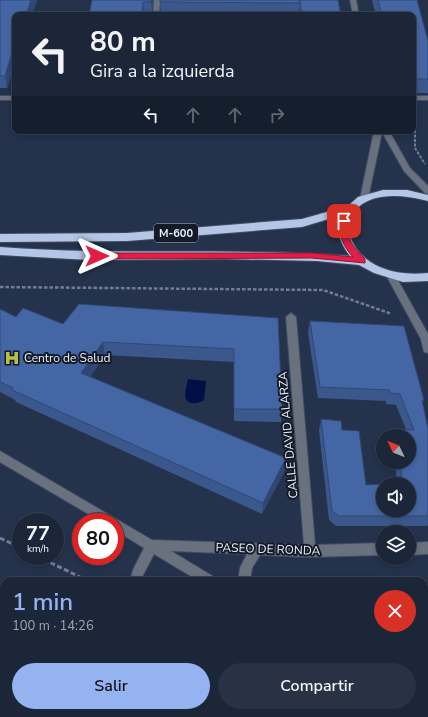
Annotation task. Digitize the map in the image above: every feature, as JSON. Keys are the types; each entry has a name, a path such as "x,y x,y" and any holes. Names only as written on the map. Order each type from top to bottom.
{"highway":[{"name":"M-600","path":"0,238 127,237 302,223 350,209 364,199 386,192 412,193 428,198"},
{"name":"M-600","path":"350,209 344,221 343,235 349,248 362,261 391,275 407,278 428,277"},
{"name":"M-600","path":"0,251 51,256 312,256 362,261"}],"street":[{"path":"156,12 157,0"},
{"path":"353,0 355,12"},
{"path":"0,98 12,98"},
{"path":"416,98 428,98"},
{"path":"364,199 377,134"},
{"path":"387,134 407,169 428,191"},
{"path":"391,275 427,344"},
{"name":"CALLE DAVID ALARZA","path":"291,317 310,551"},
{"path":"427,344 428,328"},
{"path":"0,456 97,513"},
{"path":"124,529 204,577"},
{"path":"137,577 152,545"},
{"name":"PASEO DE RONDA","path":"152,545 310,551 376,549"},
{"path":"416,549 428,548"},
{"path":"244,577 249,560 257,549"}],"path":[{"path":"415,134 415,148 428,169"},
{"path":"0,287 323,290 392,313 396,319"},
{"path":"0,538 12,544"},
{"path":"55,565 80,577"}],"shaded area":[{"path":"188,379 206,381 204,400 190,403 186,399 185,394"}],"building":[{"path":"0,0 31,0 27,12 12,12 12,53 5,76 0,76"},
{"path":"92,0 151,0 151,2 143,2 142,12 90,12"},
{"path":"160,0 299,0 299,3 160,2"},
{"path":"300,0 338,0 340,12 302,12"},
{"path":"378,0 417,0 428,41 428,79 416,79 416,12 381,12"},
{"path":"79,304 278,318 282,409 234,409 234,349 103,342 81,373 286,458 263,503 12,390 13,388 0,382 0,309 16,317 23,308 63,324"},
{"path":"310,321 404,326 424,400 422,400 428,429 428,516 416,516 416,477 401,477 401,469 416,469 416,429 414,429 400,394 390,393 389,390 320,387"},
{"path":"321,419 341,421 342,430 359,431 366,485 376,484 376,516 339,516 332,511"}],"place":[{"name":"Centro de Salud","path":"12,358"}],"route":[{"path":"97,256 312,256 362,261 349,248 343,235 344,221"}]}
